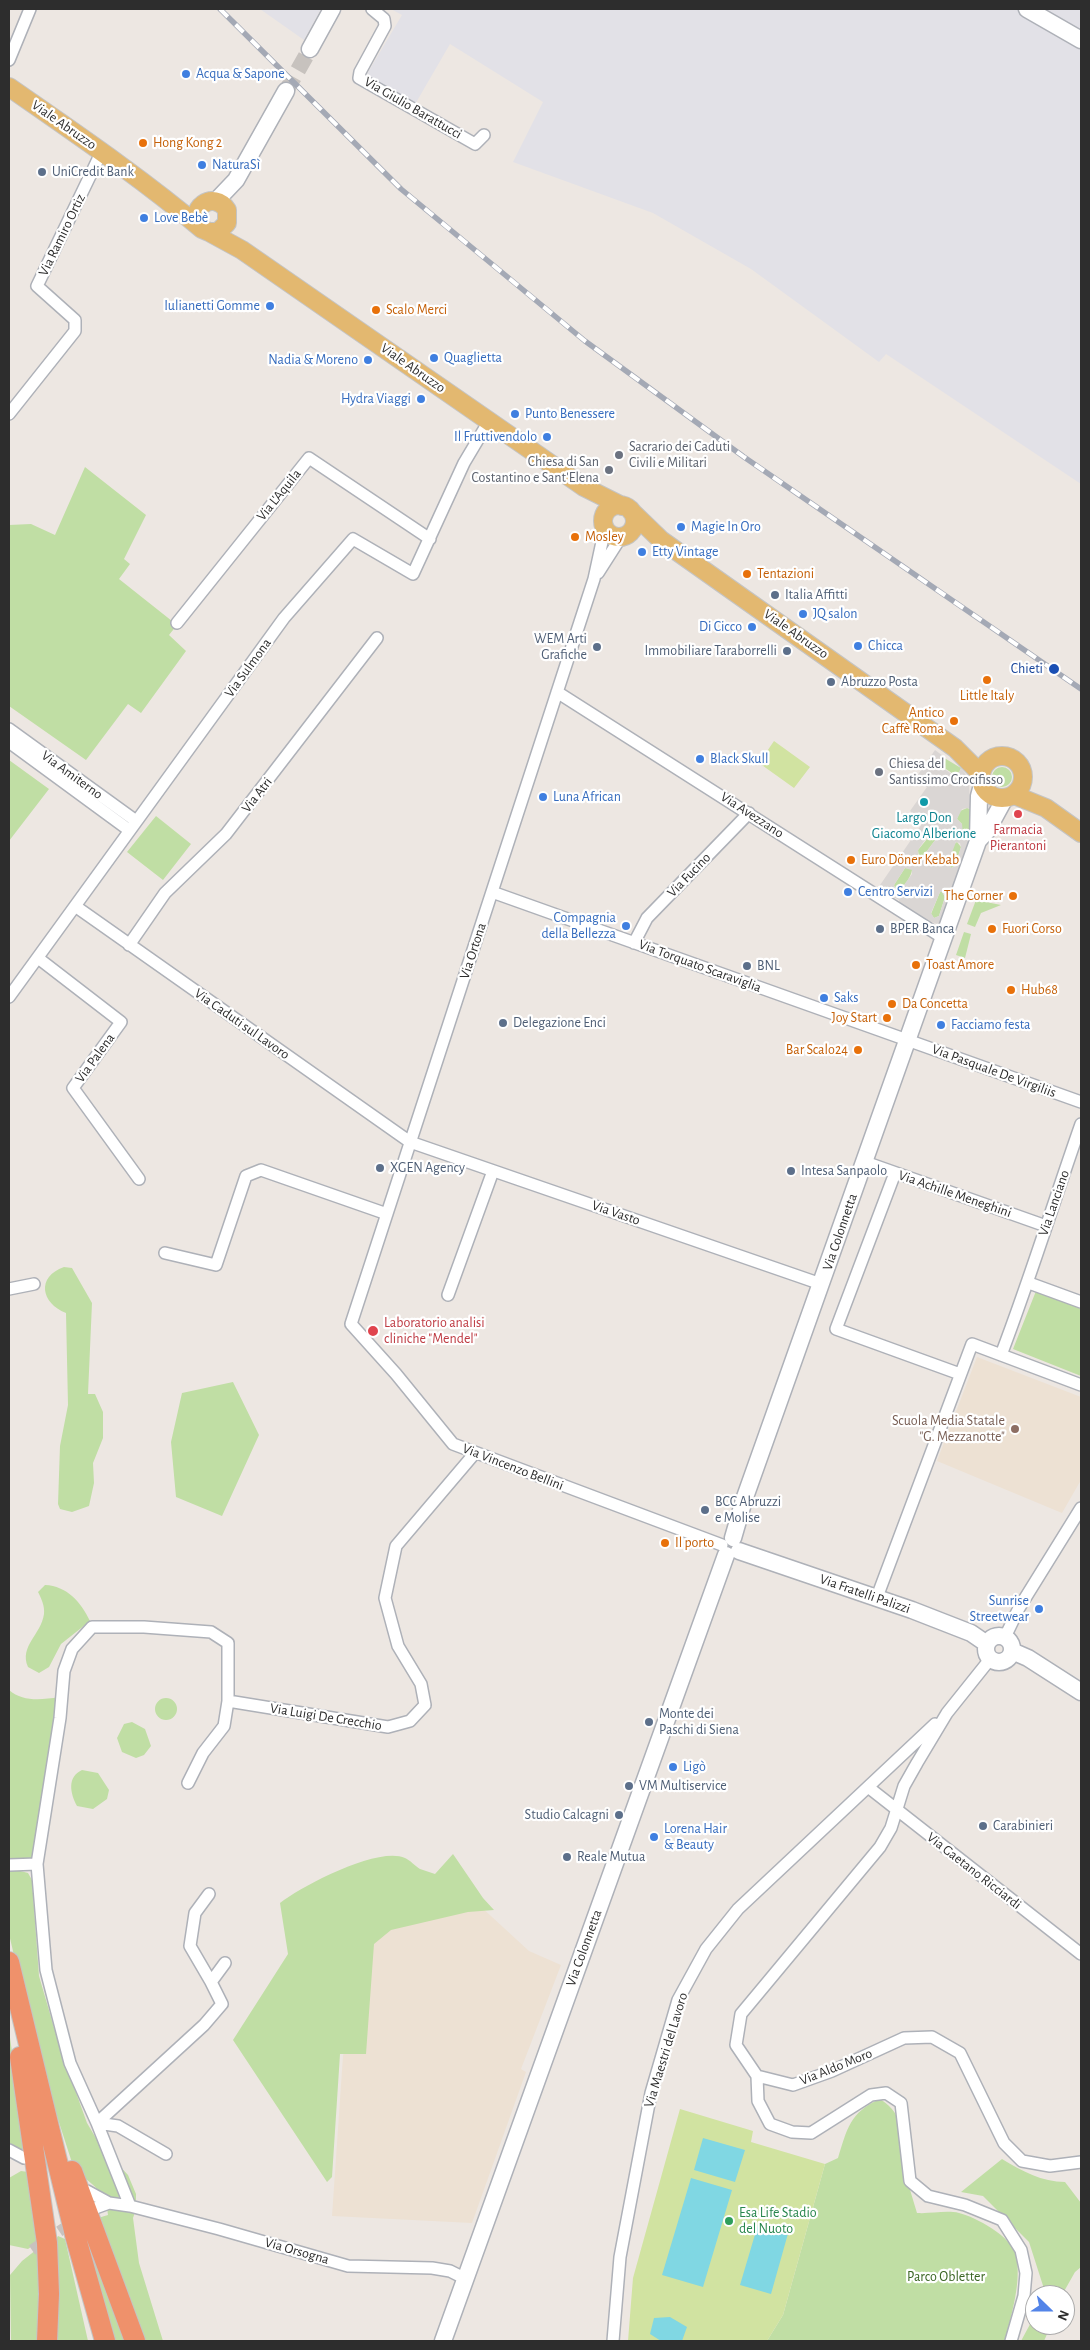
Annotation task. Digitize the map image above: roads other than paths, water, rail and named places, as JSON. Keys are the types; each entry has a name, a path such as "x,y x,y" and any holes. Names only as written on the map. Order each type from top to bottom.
{"highway":[{"path":"10,1967 26,2109 47,2243 49,2294 47,2341"},
{"path":"10,1967 75,2235 105,2341"},
{"path":"10,1967 80,2197 135,2341"}],"main road":[{"path":"310,49 332,9"},
{"path":"1027,9 1081,40"},
{"name":"Viale Abruzzo","path":"10,90 102,151 206,230 242,250 584,487 626,508 660,540 955,748"},
{"path":"218,210 196,217 206,230 218,232 218,210 286,90"},
{"name":"Viale Abruzzo","path":"166,198 218,210 242,250"},
{"name":"Viale Abruzzo","path":"584,487 605,521"},
{"path":"612,507 626,508 634,524 626,534 612,535 605,521 612,507"},
{"name":"Viale Abruzzo","path":"626,534 660,540"},
{"path":"955,748 993,758"},
{"path":"955,748 982,779 994,797 1016,788"},
{"path":"1004,755 1014,759 1021,766 1016,788 978,841 979,796 984,765 993,758 1004,755"},
{"path":"1016,788 1081,833"},
{"name":"Via Colonnetta","path":"448,2340 466,2279 730,1547 744,1500 945,939 978,841"},
{"name":"Via Fratelli Palizzi","path":"730,1547 877,1597 971,1633 989,1651"},
{"path":"1008,1644 1008,1658 1002,1661 989,1651 993,1638 1008,1644 1081,1692"}],"street":[{"path":"9,60 30,9"},
{"name":"Via Giulio Barattucci","path":"372,9 384,19 385,26 360,72 359,78 475,144 484,135"},
{"name":"Via Ramiro Ortiz","path":"9,414 12,402 76,331 75,320 37,286 102,151"},
{"name":"Via Sulmona","path":"9,997 284,618 353,539 413,574 464,463 489,421"},
{"name":"Via L'Aquila","path":"177,622 309,458 430,540"},
{"name":"Via Ortona","path":"351,1324 594,579 605,521"},
{"name":"Via Ortona","path":"594,579 626,534"},
{"name":"Via Atri","path":"129,945 165,893 226,834 377,638"},
{"name":"Via Avezzano","path":"557,692 945,939"},
{"name":"Via Amiterno","path":"9,728 133,825"},
{"name":"Via Amiterno","path":"9,742 133,825"},
{"name":"Via Fucino","path":"634,943 647,918 749,813"},
{"name":"Via Torquato Scaraviglia","path":"492,892 908,1041"},
{"name":"Via Caduti sul Lavoro","path":"75,906 410,1142"},
{"name":"Via Palena","path":"38,958 122,1022 73,1088 139,1179"},
{"name":"Via Pasquale De Virgiliis","path":"908,1041 1081,1102"},
{"name":"Via Lanciano","path":"1001,1355 1029,1283 1046,1226 1081,1124"},
{"name":"Via Vasto","path":"410,1142 821,1284"},
{"name":"Via Achille Meneghini","path":"864,1162 1046,1226"},
{"path":"165,1253 216,1265 246,1176 261,1170 387,1214"},
{"path":"448,1295 493,1171"},
{"path":"895,1173 836,1329 960,1374"},
{"path":"1029,1283 1081,1302"},
{"path":"9,1289 34,1284"},
{"name":"Via Vincenzo Bellini","path":"351,1324 396,1374 453,1444 730,1547"},
{"path":"877,1597 972,1344 1081,1385"},
{"name":"Via Luigi De Crecchio","path":"228,1701 388,1727 410,1721 424,1705 421,1684 398,1646 385,1598 396,1546 476,1453"},
{"path":"1008,1644 1019,1608 1081,1508"},
{"path":"130,2206 97,2123 70,2063 46,1970 37,1864 60,1718 64,1671 72,1649 92,1627 144,1626 211,1632 228,1643 228,1701 224,1726 203,1753 188,1783"},
{"name":"Via Maestri del Lavoro","path":"896,1810 908,1778 947,1713 989,1651"},
{"name":"Via Maestri del Lavoro","path":"613,2341 620,2257 651,2094 678,2000 706,1949 738,1909 947,1713"},
{"name":"Via Gaetano Ricciardi","path":"868,1787 1081,1954"},
{"path":"896,1810 890,1828 880,1847 741,2014 736,2045 757,2076 758,2101 770,2124 792,2132 811,2133 871,2095 886,2093 902,2104 910,2180 928,2196 965,2205 1002,2220 1021,2250 1026,2273 1024,2296 1011,2341"},
{"path":"9,1865 37,1864"},
{"path":"97,2123 204,2024 222,2004 190,1946 195,1913 210,1894"},
{"path":"211,1982 225,1963"},
{"name":"Via Aldo Moro","path":"757,2076 792,2085 832,2071 904,2038 932,2037 960,2053 1004,2143 1022,2160 1050,2166 1081,2162"},
{"path":"97,2123 118,2126 166,2154"},
{"path":"9,2150 24,2158"},
{"path":"87,2191 109,2203"},
{"path":"90,2210 109,2203"},
{"name":"Via Orsogna","path":"109,2203 130,2206 219,2229 348,2266 432,2268 450,2271 466,2279"}],"water":[{"path":"703,2138 745,2150 735,2182 694,2170"},
{"path":"691,2178 732,2190 703,2287 662,2275"},
{"path":"759,2221 789,2230 771,2294 740,2285"},
{"path":"670,2317 687,2327 682,2341 661,2341 650,2334 654,2318"}],"tunnel":[{"path":"286,91 310,49"},
{"path":"32,2250 76,2220"}],"railway":[{"path":"220,9 401,189 585,341 744,457 1081,689"}],"place":[{"name":"Acqua & Sapone","path":"186,74"},
{"name":"Hong Kong 2","path":"143,143"},
{"name":"NaturaSì","path":"202,165"},
{"name":"UniCredit Bank","path":"42,172"},
{"name":"Love Bebè","path":"144,218"},
{"name":"Iulianetti Gomme","path":"270,306"},
{"name":"Scalo Merci","path":"376,310"},
{"name":"Quaglietta","path":"434,358"},
{"name":"Nadia & Moreno","path":"368,360"},
{"name":"Hydra Viaggi","path":"421,399"},
{"name":"Punto Benessere","path":"515,414"},
{"name":"Il Fruttivendolo","path":"547,437"},
{"name":"Sacrario dei Caduti Civili e Militari","path":"619,455"},
{"name":"Chiesa di San Costantino e Sant'Elena","path":"609,470"},
{"name":"Magie In Oro","path":"681,527"},
{"name":"Mosley","path":"575,537"},
{"name":"Etty Vintage","path":"642,552"},
{"name":"Tentazioni","path":"747,574"},
{"name":"Italia Affitti","path":"775,595"},
{"name":"JQ salon","path":"803,614"},
{"name":"Di Cicco","path":"752,627"},
{"name":"Chicca","path":"858,646"},
{"name":"WEM Arti Grafiche","path":"597,647"},
{"name":"Immobiliare Taraborrelli","path":"787,651"},
{"name":"Chieti","path":"1054,669"},
{"name":"Little Italy","path":"987,680"},
{"name":"Abruzzo Posta","path":"831,682"},
{"name":"Antico Caffè Roma","path":"954,721"},
{"name":"Black Skull","path":"700,759"},
{"name":"Chiesa del Santissimo Crocifisso","path":"879,772"},
{"name":"Luna African","path":"543,797"},
{"name":"Largo Don Giacomo Alberione","path":"924,802"},
{"name":"Farmacia Pierantoni","path":"1018,814"},
{"name":"Euro Döner Kebab","path":"851,860"},
{"name":"Centro Servizi","path":"848,892"},
{"name":"The Corner","path":"1013,896"},
{"name":"Compagnia della Bellezza","path":"626,926"},
{"name":"BPER Banca","path":"880,929"},
{"name":"Fuori Corso","path":"992,929"},
{"name":"Toast Amore","path":"916,965"},
{"name":"BNL","path":"747,966"},
{"name":"Hub68","path":"1011,990"},
{"name":"Saks","path":"824,998"},
{"name":"Da Concetta","path":"892,1004"},
{"name":"Joy Start","path":"887,1018"},
{"name":"Delegazione Enci","path":"503,1023"},
{"name":"Facciamo festa","path":"941,1025"},
{"name":"Bar Scalo24","path":"858,1050"},
{"name":"XGEN Agency","path":"380,1168"},
{"name":"Intesa Sanpaolo","path":"791,1171"},
{"name":"Laboratorio analisi cliniche \"Mendel\"","path":"373,1331"},
{"name":"Scuola Media Statale \"G. Mezzanotte\"","path":"1015,1429"},
{"name":"BCC Abruzzi e Molise","path":"705,1510"},
{"name":"Il porto","path":"665,1543"},
{"name":"Sunrise Streetwear","path":"1039,1609"},
{"name":"Monte dei Paschi di Siena","path":"649,1722"},
{"name":"Ligò","path":"673,1767"},
{"name":"VM Multiservice","path":"629,1786"},
{"name":"Studio Calcagni","path":"619,1815"},
{"name":"Carabinieri","path":"983,1826"},
{"name":"Lorena Hair & Beauty","path":"654,1837"},
{"name":"Reale Mutua","path":"567,1857"},
{"name":"Esa Life Stadio del Nuoto","path":"729,2221"}],"park label":[{"name":"Parco Obletter","path":"946,2277"}]}
